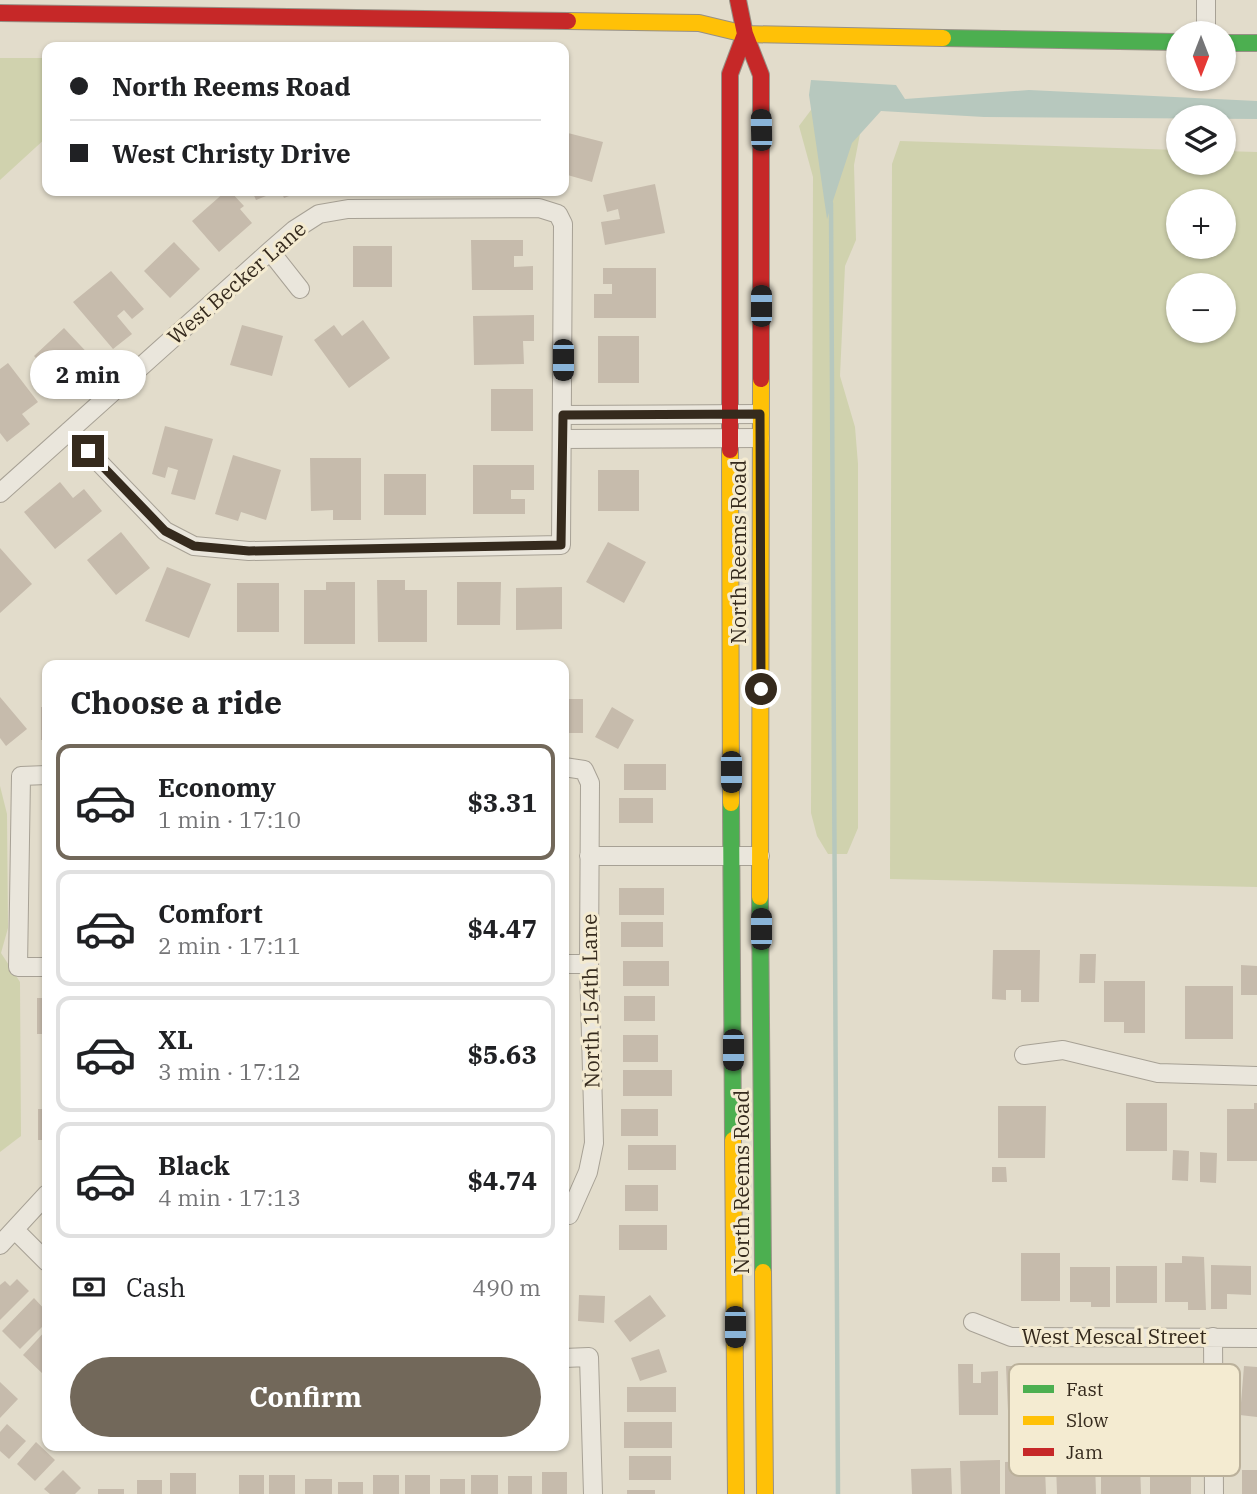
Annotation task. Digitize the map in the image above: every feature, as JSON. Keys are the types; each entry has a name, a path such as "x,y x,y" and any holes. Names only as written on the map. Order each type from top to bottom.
{"main road":[{"name":"North Reems Road","path":"738,0 745,34 761,75 760,856 765,1494"},
{"path":"0,13 699,23 745,34 1166,42"},
{"name":"North Reems Road","path":"736,1494 731,856 730,74 745,34"},
{"path":"1236,43 1257,43"}],"street":[{"path":"1206,0 1206,21"},
{"name":"West Becker Lane","path":"0,493 294,230 319,214 348,209 539,208 558,214 564,225 563,415"},
{"path":"270,251 300,289"},
{"path":"69,431 165,531 194,546 249,551 561,545 563,415 760,414"},
{"path":"648,415 649,439"},
{"path":"562,439 760,438"},
{"name":"North 154th Lane","path":"569,768 583,770 590,783 589,964 594,1143 588,1172 569,1215"},
{"path":"42,775 21,776 18,967 42,967"},
{"path":"589,856 760,856"},
{"path":"569,964 589,964"},
{"path":"1024,1055 1063,1050 1158,1073 1257,1076"},
{"path":"0,1245 42,1200"},
{"path":"15,1230 42,1257"},
{"name":"West Mescal Street","path":"974,1322 1011,1336 1257,1339"},
{"path":"1213,1337 1213,1364"},
{"path":"569,1357 590,1357 593,1494"},
{"path":"1214,1476 1214,1494"}],"green space":[{"path":"0,58 42,58 42,142 0,180"},
{"path":"820,98 864,113 854,165 856,240 845,266 840,376 855,427 858,464 858,828 847,854 828,854 817,836 811,813 813,177 799,126"},
{"path":"900,141 1166,150 1166,175 1236,175 1236,151 1257,152 1257,887 890,879 892,164"},
{"path":"0,786 7,814 8,928 1,953 20,982 21,1136 0,1152"}],"shaded area":[{"path":"811,80 896,85 905,99 1029,90 1257,101 1257,119 1236,119 1236,105 1166,105 1166,118 984,117 881,111 852,143 827,219 809,95"}],"building":[{"path":"569,133 603,142 592,182 569,175"},
{"path":"655,184 665,233 605,245 601,222 620,219 618,209 607,212 603,195"},
{"path":"220,196 235,196 244,206 240,209 252,223 219,252 192,221"},
{"path":"471,240 523,240 523,256 514,256 514,267 533,266 533,290 472,290"},
{"path":"174,242 200,269 170,298 144,271"},
{"path":"353,246 392,246 392,287 353,287"},
{"path":"603,268 656,268 656,318 594,318 594,294 612,294 612,284 603,284"},
{"path":"111,271 144,309 132,319 124,310 117,316 132,334 113,349 73,302"},
{"path":"534,315 534,341 523,341 524,364 474,365 473,316"},
{"path":"363,320 390,358 349,388 314,340 334,325 342,336"},
{"path":"242,325 283,336 272,376 230,365"},
{"path":"64,328 94,360 64,388 34,356"},
{"path":"598,336 639,336 639,383 598,383"},
{"path":"8,363 38,402 22,414 30,424 7,442 0,433 0,369"},
{"path":"491,389 533,389 533,431 491,431"},
{"path":"165,426 213,439 195,500 171,494 178,470 168,467 165,478 152,474"},
{"path":"233,455 281,470 266,520 241,512 238,521 215,514"},
{"path":"310,458 361,458 361,520 333,520 333,510 311,511"},
{"path":"473,465 534,465 534,490 511,490 511,499 525,499 525,514 473,514"},
{"path":"598,470 639,470 639,511 598,511"},
{"path":"384,474 426,474 426,515 384,515"},
{"path":"60,482 73,498 84,489 102,511 55,549 24,512"},
{"path":"121,532 150,568 116,595 87,560"},
{"path":"608,542 646,562 624,603 586,582"},
{"path":"0,548 32,584 0,613"},
{"path":"167,567 211,584 189,638 145,621"},
{"path":"377,580 405,580 405,590 427,590 427,642 378,642"},
{"path":"326,582 355,582 355,644 304,644 304,590 326,590"},
{"path":"457,582 501,582 500,625 457,625"},
{"path":"237,583 279,583 279,632 237,632"},
{"path":"562,587 562,629 516,630 516,588"},
{"path":"0,697 27,729 6,746 0,738"},
{"path":"569,699 583,699 583,733 569,733"},
{"path":"41,707 42,707 42,740"},
{"path":"612,707 634,720 618,749 595,737"},
{"path":"624,764 666,764 666,790 624,790"},
{"path":"619,798 653,798 653,823 619,823"},
{"path":"619,888 664,888 664,915 619,915"},
{"path":"621,922 663,922 663,947 621,947"},
{"path":"993,950 1040,950 1039,1002 1021,1002 1021,990 1006,990 1006,1000 992,999"},
{"path":"1080,954 1096,954 1095,983 1079,983"},
{"path":"623,961 669,961 669,986 623,986"},
{"path":"1241,965 1257,966 1257,995 1241,995"},
{"path":"1104,981 1145,981 1145,1033 1124,1033 1124,1022 1104,1022"},
{"path":"1185,986 1233,986 1233,1039 1185,1039"},
{"path":"624,996 655,996 655,1021 624,1021"},
{"path":"37,998 42,998 42,1034 37,1034"},
{"path":"623,1035 658,1035 658,1062 623,1062"},
{"path":"623,1070 672,1070 672,1096 623,1096"},
{"path":"1126,1103 1167,1103 1167,1151 1126,1151"},
{"path":"1254,1103 1257,1103 1257,1161 1227,1161 1227,1109 1254,1109"},
{"path":"998,1106 1046,1106 1045,1158 998,1158"},
{"path":"38,1109 42,1109 42,1140 38,1140"},
{"path":"621,1109 658,1109 658,1136 621,1136"},
{"path":"628,1145 676,1145 676,1170 628,1170"},
{"path":"1173,1150 1189,1151 1188,1181 1172,1180"},
{"path":"1200,1152 1217,1153 1216,1183 1200,1182"},
{"path":"992,1167 1006,1167 1007,1182 992,1182"},
{"path":"625,1185 658,1185 658,1211 625,1211"},
{"path":"619,1225 667,1225 667,1250 619,1250"},
{"path":"1021,1253 1060,1253 1060,1301 1021,1301"},
{"path":"1182,1256 1204,1257 1206,1310 1188,1310 1188,1302 1165,1302 1165,1263 1182,1263"},
{"path":"1211,1265 1251,1266 1251,1295 1227,1294 1227,1309 1211,1309"},
{"path":"1116,1266 1157,1266 1157,1303 1116,1303"},
{"path":"1070,1267 1110,1267 1110,1307 1091,1307 1091,1302 1070,1302"},
{"path":"17,1279 29,1291 0,1320 0,1285 5,1281 10,1286"},
{"path":"579,1295 605,1296 604,1323 578,1321"},
{"path":"650,1295 666,1316 630,1342 614,1321"},
{"path":"34,1298 42,1307 42,1327 20,1349 2,1331"},
{"path":"42,1334 42,1373 23,1355"},
{"path":"659,1349 667,1372 640,1381 631,1358"},
{"path":"958,1364 973,1364 973,1383 981,1383 981,1372 998,1371 998,1415 959,1415"},
{"path":"1006,1366 1009,1366 1008,1411"},
{"path":"1244,1366 1257,1367 1257,1417 1240,1415"},
{"path":"0,1382 18,1399 0,1418"},
{"path":"627,1387 676,1387 676,1412 627,1412"},
{"path":"624,1422 672,1422 672,1448 624,1448"},
{"path":"7,1424 26,1441 9,1459 0,1451 0,1432"},
{"path":"36,1442 42,1451 55,1460 35,1481 17,1464"},
{"path":"629,1456 671,1456 671,1480 629,1480"},
{"path":"1000,1460 1000,1494 961,1494 960,1461"},
{"path":"1005,1462 1009,1462 1009,1476 1045,1476 1046,1494 1005,1494"},
{"path":"951,1468 952,1494 912,1494 911,1469"},
{"path":"63,1470 81,1488 75,1494 50,1494 44,1489"},
{"path":"1242,1470 1257,1470 1257,1494 1242,1494"},
{"path":"542,1472 567,1472 567,1494 542,1494"},
{"path":"170,1473 196,1473 196,1494 170,1494"},
{"path":"239,1475 264,1475 264,1494 239,1494"},
{"path":"269,1475 295,1475 295,1494 269,1494"},
{"path":"373,1475 399,1475 399,1494 373,1494"},
{"path":"405,1475 430,1475 430,1494 405,1494"},
{"path":"471,1475 498,1475 498,1494 471,1494"},
{"path":"508,1476 532,1476 532,1494 508,1494"},
{"path":"1056,1476 1095,1476 1096,1494 1057,1494"},
{"path":"1101,1476 1140,1476 1141,1494 1101,1494"},
{"path":"1150,1476 1191,1476 1191,1494 1150,1494"},
{"path":"305,1479 332,1479 332,1494 305,1494"},
{"path":"440,1479 465,1479 465,1494 440,1494"},
{"path":"137,1480 162,1480 162,1494 137,1494"},
{"path":"338,1482 363,1482 363,1494 338,1494"},
{"path":"98,1489 124,1489 124,1494 98,1494"},
{"path":"627,1490 655,1490 655,1494 627,1494"}],"waterway":[{"path":"831,203 838,1494"}],"traffic: fast":[{"path":"943,38 1166,42"},
{"path":"1236,43 1257,43"},
{"path":"731,803 733,1140"},
{"path":"760,897 763,1272"}],"traffic: slow":[{"path":"568,21 699,23 745,34 943,38"},
{"path":"760,897 761,379"},
{"path":"730,450 731,803"},
{"path":"733,1140 736,1494"},
{"path":"763,1272 765,1494"}],"traffic: jam":[{"path":"738,0 745,34 761,75 761,379"},
{"path":"0,13 568,21"},
{"path":"730,450 730,74 745,34"}],"route":[{"path":"88,451 165,531 194,546 249,551 561,545 563,415 760,414 761,689"}]}
